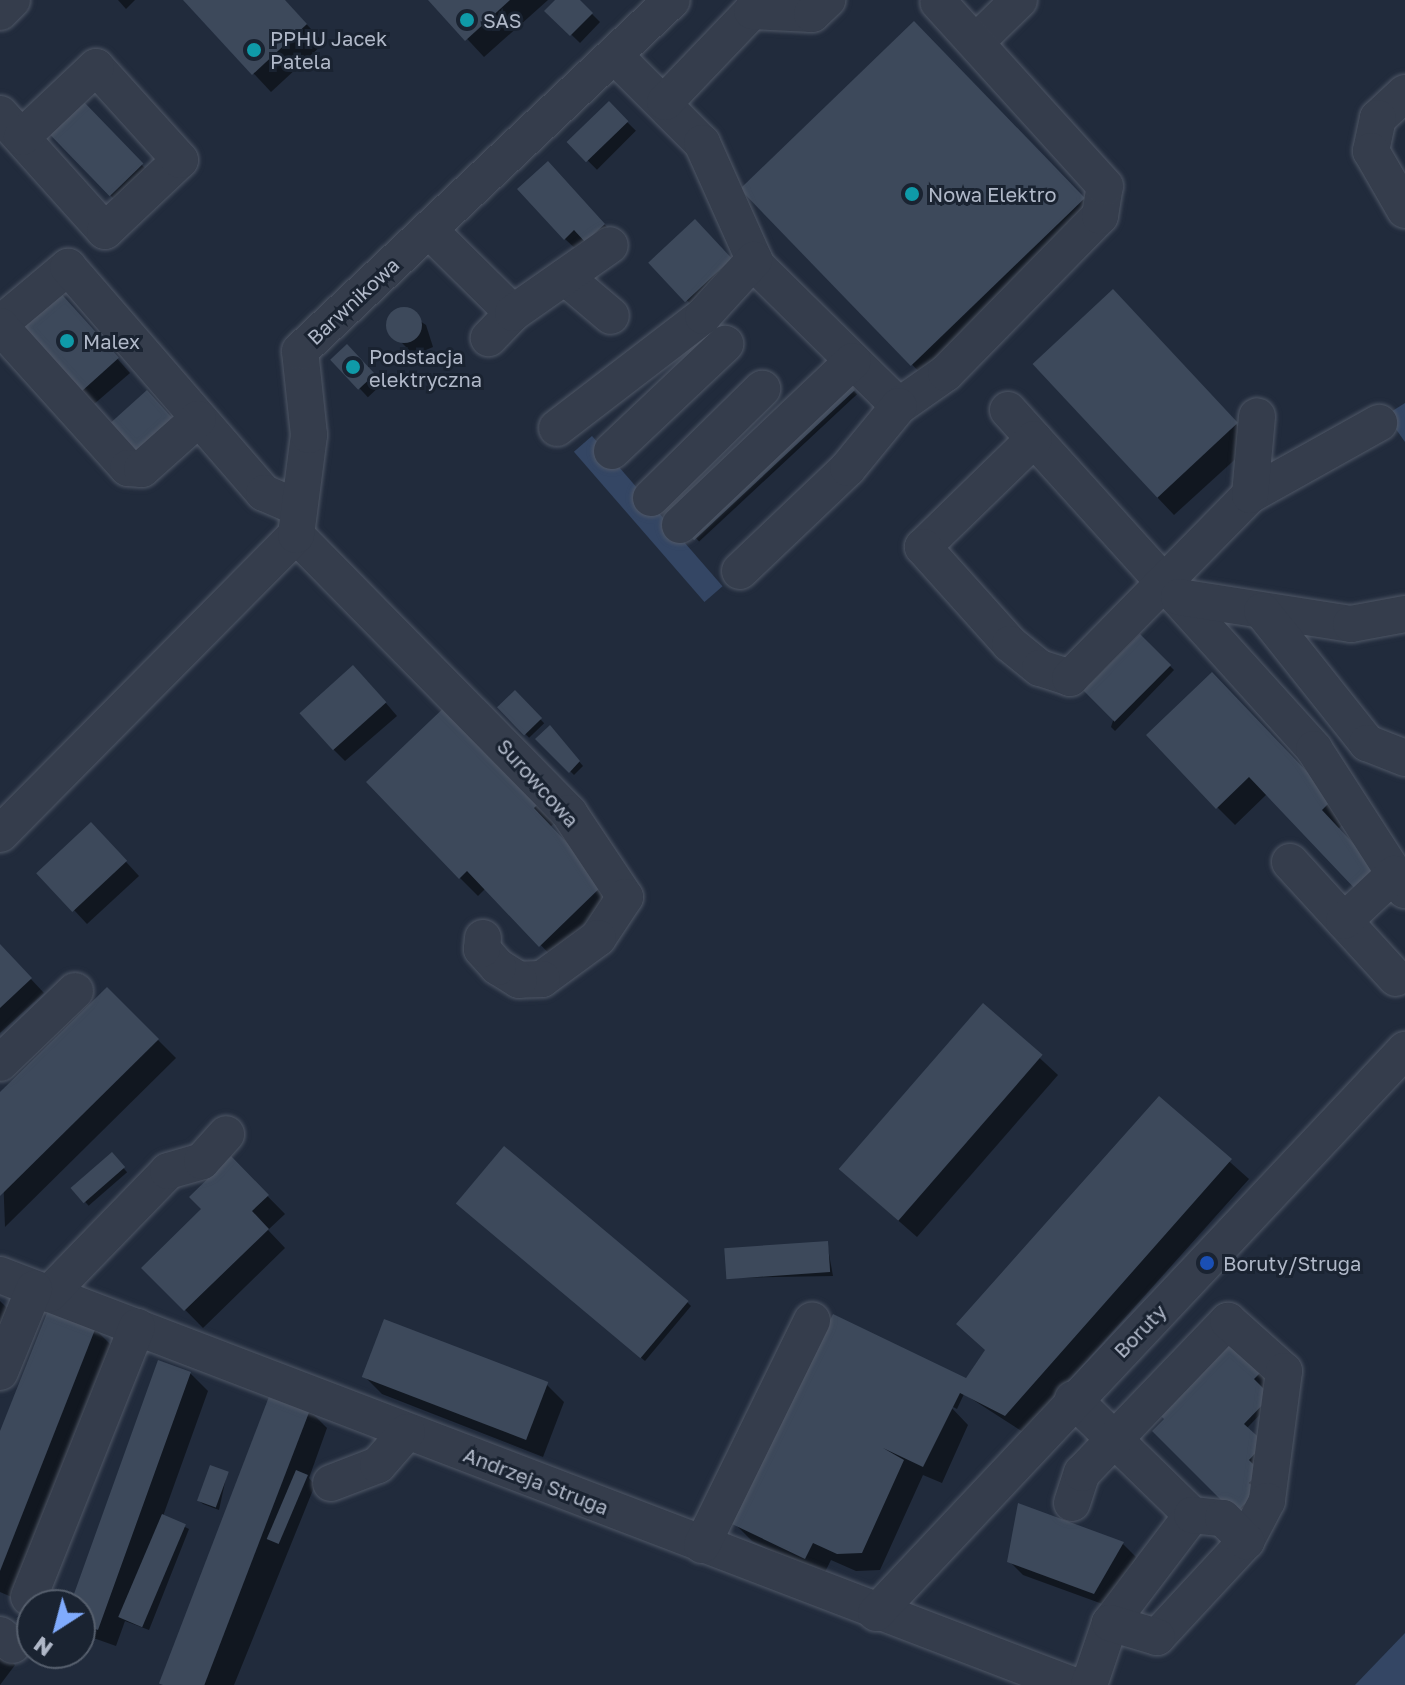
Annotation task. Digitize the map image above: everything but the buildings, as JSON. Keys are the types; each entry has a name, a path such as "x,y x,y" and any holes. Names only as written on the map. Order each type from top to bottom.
{"street":[{"path":"0,12 12,0"},
{"name":"Barwnikowa","path":"297,521 309,435 300,351 672,0"},
{"path":"665,102 752,11 812,14 827,0"},
{"path":"976,42 1019,0"},
{"path":"740,571 848,468 899,406 946,373 1100,216 1105,186 1084,156 938,2"},
{"path":"614,55 665,102 702,143 754,260 899,406"},
{"path":"96,67 180,160 105,231 11,125 96,67"},
{"path":"1405,93 1378,118 1371,151 1405,210"},
{"path":"429,230 501,326 610,245"},
{"path":"660,503 751,374 754,260"},
{"path":"0,834 297,521 264,493 68,267 0,325 128,468 142,469 198,419"},
{"path":"565,277 611,316"},
{"path":"612,451 669,397 751,374 853,361"},
{"path":"557,428 638,366 751,374"},
{"path":"638,366 669,397"},
{"path":"660,503 714,419 751,374"},
{"path":"660,503 751,374"},
{"path":"1008,410 1314,749 1400,882 1344,921"},
{"path":"1250,495 1257,416"},
{"path":"1034,439 923,547 975,607 1040,668 1070,678 1173,590 1250,495 1379,423"},
{"name":"Surowcowa","path":"297,521 569,813 625,897 598,938 542,979 519,980 498,967 482,949 483,938"},
{"path":"1173,590 1262,611 1351,624 1405,614"},
{"path":"1262,611 1367,743 1405,758"},
{"path":"1290,862 1396,978"},
{"path":"0,1063 75,991"},
{"name":"Boruty","path":"876,1613 1073,1399 1400,1066"},
{"path":"0,1372 41,1291 168,1171 202,1161 226,1134"},
{"name":"Andrzeja Struga","path":"0,1275 876,1613 1072,1685"},
{"path":"702,1545 812,1320"},
{"path":"1072,1503 1082,1473 1228,1321 1236,1323 1284,1371 1267,1501 1246,1541 1157,1637 1110,1623"},
{"path":"32,1589 137,1327"},
{"path":"1073,1399 1192,1515 1223,1518 1246,1541"},
{"path":"331,1483 378,1465 407,1432"},
{"path":"1089,1685 1110,1623 1192,1515"}],"water":[{"path":"1405,403 1405,442 1386,415"},
{"path":"592,436 723,586 704,602 574,452"},
{"path":"1405,1633 1405,1685 1355,1685"}],"place":[{"name":"SAS","path":"467,20"},
{"name":"PPHU Jacek Patela","path":"254,50"},
{"name":"Nowa Elektro","path":"912,194"},
{"name":"Malex","path":"67,341"},
{"name":"Podstacja elektryczna","path":"353,367"},
{"name":"Boruty/Struga","path":"1207,1263"}]}
